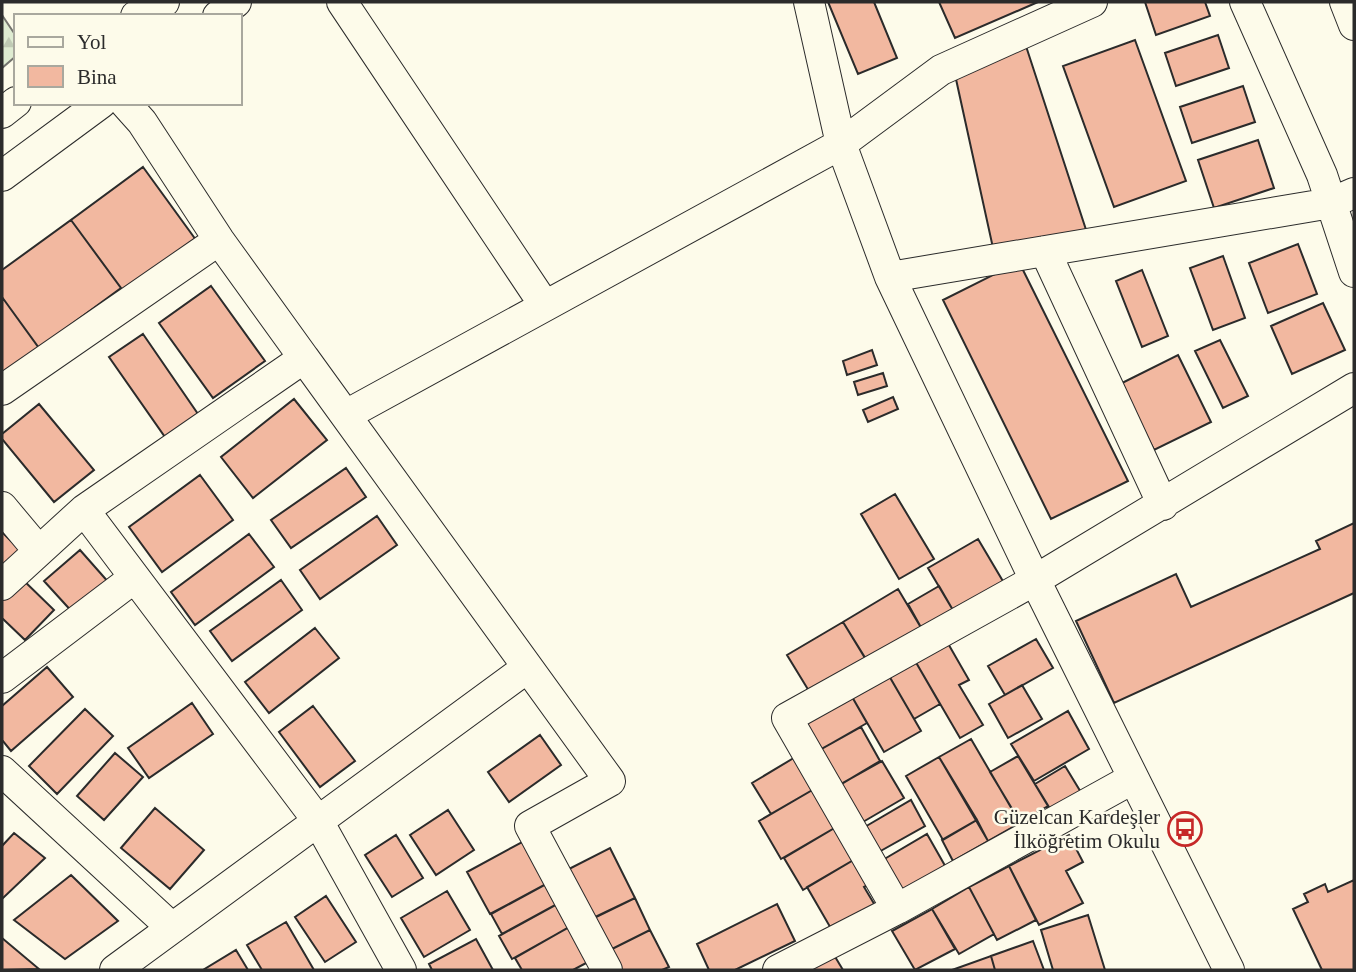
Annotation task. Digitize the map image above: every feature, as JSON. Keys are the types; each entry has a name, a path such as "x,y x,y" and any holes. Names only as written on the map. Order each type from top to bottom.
{"street":[{"path":"140,14 164,2"},
{"path":"342,2 545,306"},
{"path":"809,2 841,144 890,277 1132,779 1229,970"},
{"path":"346,415 841,144 941,70 1092,2"},
{"path":"1245,2 1322,175 1343,198 1354,272"},
{"path":"1345,2 1354,26"},
{"path":"2,176 98,105"},
{"path":"126,105 195,198 219,240 610,781 530,826 607,970"},
{"path":"890,277 1343,198"},
{"path":"2,390 219,240"},
{"path":"1045,251 1163,505"},
{"path":"2,585 84,510 304,358"},
{"path":"897,909 787,718 1035,580 1354,388"},
{"path":"2,507 38,550"},
{"path":"84,510 318,821 401,970"},
{"path":"2,678 134,578"},
{"path":"115,970 527,667"},
{"path":"2,771 172,928"},
{"path":"778,970 897,909 1132,779"}],"green space":[{"path":"2,15 14,33 14,58 2,68"}],"building":[{"path":"828,2 874,2 897,58 858,74"},
{"path":"939,2 1038,2 955,38"},
{"path":"1145,2 1205,2 1210,16 1156,35"},
{"path":"1218,35 1229,68 1176,86 1165,53"},
{"path":"1024,40 1090,242 995,257 954,70"},
{"path":"1135,40 1186,181 1114,207 1063,66"},
{"path":"1243,86 1255,122 1192,143 1180,107"},
{"path":"1258,140 1274,188 1214,208 1198,160"},
{"path":"143,167 196,240 124,292 71,220"},
{"path":"71,220 121,288 39,348 2,297 2,270"},
{"path":"1298,244 1317,294 1268,313 1249,263"},
{"path":"1223,256 1245,318 1213,330 1190,268"},
{"path":"1019,262 1128,481 1051,519 943,300"},
{"path":"1142,270 1168,336 1142,347 1116,281"},
{"path":"211,286 265,361 213,398 159,323"},
{"path":"2,297 39,348 2,379"},
{"path":"1323,303 1345,350 1292,374 1271,326"},
{"path":"143,334 198,414 165,437 109,357"},
{"path":"1220,340 1248,396 1223,408 1195,351"},
{"path":"872,350 877,365 847,375 843,361"},
{"path":"1178,355 1211,422 1154,450 1120,384"},
{"path":"883,373 887,386 858,395 854,382"},
{"path":"893,397 898,409 868,422 863,410"},
{"path":"294,399 327,440 253,498 221,457"},
{"path":"39,404 94,470 54,502 2,439 2,434"},
{"path":"346,468 366,497 291,548 271,520"},
{"path":"200,475 233,520 162,572 129,527"},
{"path":"895,494 934,559 899,579 861,514"},
{"path":"377,516 397,545 320,599 300,570"},
{"path":"1354,523 1354,593 1114,703 1076,621 1176,574 1191,607 1320,549 1316,541"},
{"path":"2,532 23,553 2,573"},
{"path":"249,534 274,567 195,625 171,592"},
{"path":"978,539 1004,583 954,612 928,568"},
{"path":"80,550 110,584 75,615 44,581"},
{"path":"19,576 54,610 25,640 2,618 2,594"},
{"path":"281,580 302,610 232,661 210,631"},
{"path":"939,586 954,612 923,631 908,604"},
{"path":"898,589 923,631 869,664 843,622"},
{"path":"843,622 868,663 812,696 787,655"},
{"path":"315,628 339,658 269,713 245,682"},
{"path":"1036,639 1053,668 1005,695 988,666"},
{"path":"946,640 969,680 959,685 983,725 960,738 914,659"},
{"path":"914,659 940,704 914,719 888,674"},
{"path":"47,667 73,697 11,751 2,740 2,706"},
{"path":"888,674 921,731 884,752 851,695"},
{"path":"1022,685 1042,719 1008,738 989,704"},
{"path":"851,695 867,723 818,751 802,723"},
{"path":"192,703 213,734 149,778 128,748"},
{"path":"313,706 355,761 320,787 279,732"},
{"path":"85,709 113,736 57,794 29,766"},
{"path":"1068,711 1089,749 1034,781 1011,744"},
{"path":"861,727 880,761 838,786 818,751"},
{"path":"540,735 561,765 509,802 488,772"},
{"path":"971,739 1020,823 988,841 939,757"},
{"path":"115,753 143,777 104,820 77,796"},
{"path":"802,753 821,785 771,814 752,783"},
{"path":"1018,756 1048,806 1020,822 990,772"},
{"path":"939,757 977,820 943,840 906,776"},
{"path":"882,761 904,798 856,826 834,788"},
{"path":"1065,766 1082,794 1052,812 1035,784"},
{"path":"821,785 843,823 781,859 759,821"},
{"path":"911,800 925,826 877,853 863,828"},
{"path":"155,808 204,850 170,889 121,848"},
{"path":"448,810 474,850 436,875 410,835"},
{"path":"977,820 988,841 953,861 942,840"},
{"path":"843,823 862,855 803,890 784,858"},
{"path":"14,833 45,858 2,899 2,846"},
{"path":"927,834 948,871 902,898 881,861"},
{"path":"396,835 423,878 392,897 365,855"},
{"path":"1069,835 1083,862 1066,871 1083,903 1039,925 1009,866"},
{"path":"524,841 548,883 490,914 467,872"},
{"path":"610,848 635,898 589,920 565,871"},
{"path":"862,855 877,880 864,887 876,907 833,932 807,887"},
{"path":"1009,866 1036,920 997,940 969,887"},
{"path":"71,875 118,921 65,959 14,920"},
{"path":"1354,880 1354,970 1322,970 1293,909 1308,902 1304,894 1325,884 1328,892"},
{"path":"548,883 559,903 502,934 491,914"},
{"path":"969,887 994,934 959,954 932,909"},
{"path":"447,891 470,930 424,957 401,918"},
{"path":"326,896 356,942 325,962 295,917"},
{"path":"635,898 650,930 610,950 594,918"},
{"path":"559,903 571,926 512,959 499,936"},
{"path":"777,904 795,941 735,970 709,970 697,944"},
{"path":"932,909 955,949 915,970 892,931"},
{"path":"1088,915 1105,970 1053,970 1041,930"},
{"path":"286,922 314,970 262,970 247,945"},
{"path":"571,926 590,961 573,970 522,970 515,958"},
{"path":"650,930 669,967 662,970 619,970 610,950"},
{"path":"2,938 39,969 2,970"},
{"path":"476,939 493,970 432,970 429,964"},
{"path":"1033,941 1044,970 995,970 991,956"},
{"path":"236,950 248,970 203,970"},
{"path":"834,955 843,970 808,970"},
{"path":"991,956 995,970 952,970"}],"place":[{"name":"Güzelcan Kardeşler İlköğretim Okulu","path":"1185,829"}]}
